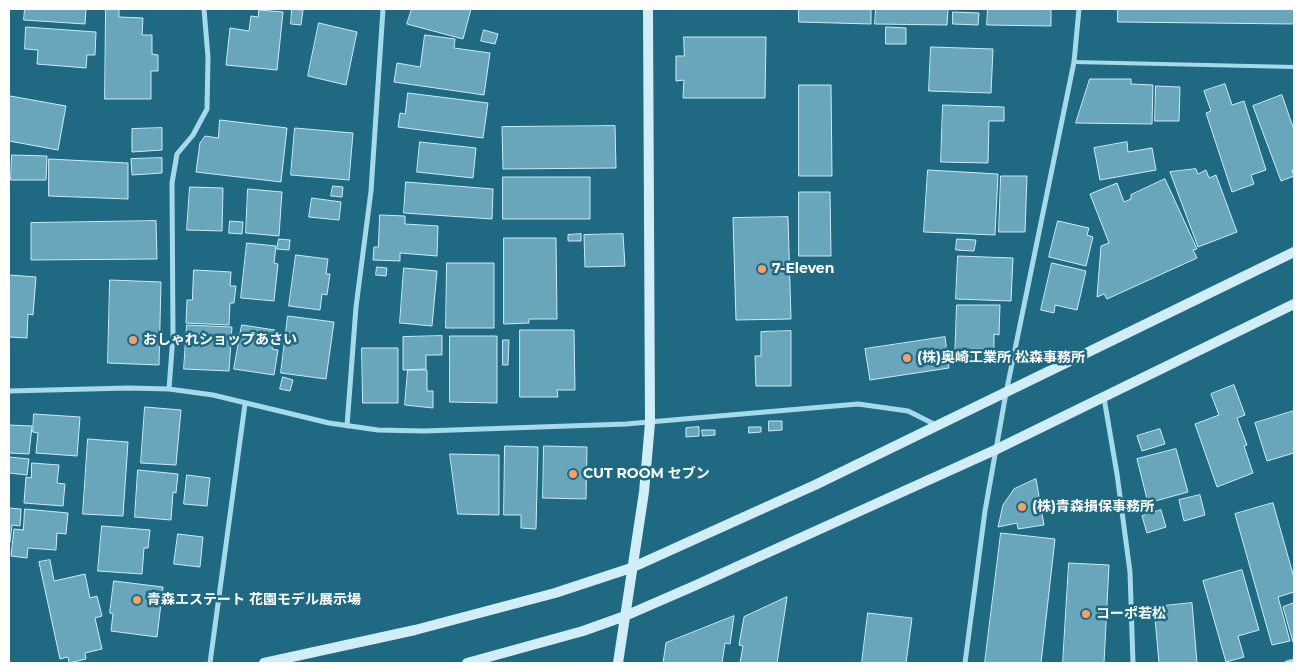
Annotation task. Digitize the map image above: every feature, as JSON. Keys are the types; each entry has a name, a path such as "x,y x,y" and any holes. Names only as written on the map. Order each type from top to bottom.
{"street":[{"path":"170,389 173,336 172,183 177,154 193,135 207,109 209,98 208,58 204,9"},
{"path":"347,426 356,307 371,191 383,9"},
{"path":"618,663 644,492 650,423 648,9"},
{"path":"965,663 995,450 1074,62 1079,9"},
{"path":"264,663 425,628 555,593 631,568 816,485 1294,252"},
{"path":"467,663 582,631 625,616 805,538 1104,398 1294,304"},
{"path":"9,391 129,388 170,389 213,395 245,404 347,426 378,430 424,431 650,423 858,404 908,410 936,425"},
{"path":"1104,398 1117,474 1130,572 1133,663"},
{"path":"210,663 245,404"},
{"path":"1287,663 1294,661"}],"lane":[{"path":"1074,62 1294,68"}],"building":[{"path":"25,9 86,9 85,24 24,20"},
{"path":"106,9 119,9 119,17 143,18 142,35 152,35 152,54 158,55 158,71 151,71 151,99 105,99"},
{"path":"292,9 303,10 301,25 291,24"},
{"path":"412,9 471,9 463,39 407,24"},
{"path":"799,9 871,9 871,24 799,22"},
{"path":"876,9 948,9 947,25 875,24"},
{"path":"988,9 1051,9 1051,26 987,25"},
{"path":"1118,9 1294,9 1294,24 1118,22"},
{"path":"259,10 283,12 277,70 226,65 230,28 249,31 251,16 258,17"},
{"path":"953,12 979,13 978,25 953,24"},
{"path":"319,23 357,32 346,85 308,76"},
{"path":"26,27 96,32 95,55 87,55 86,68 37,64 38,50 25,49"},
{"path":"886,27 906,28 906,44 886,44"},
{"path":"484,30 498,34 495,44 481,41"},
{"path":"425,35 455,39 454,48 490,53 484,95 394,82 397,63 420,67"},
{"path":"684,37 766,37 765,98 683,98 684,80 676,81 676,56 684,56"},
{"path":"931,47 993,49 991,93 929,91"},
{"path":"1090,79 1131,79 1131,84 1153,85 1152,124 1076,123"},
{"path":"1225,84 1232,105 1244,101 1266,170 1251,175 1254,184 1232,192 1206,113 1211,111 1204,91"},
{"path":"799,85 831,85 832,176 799,176"},
{"path":"1156,86 1180,87 1179,121 1155,121"},
{"path":"408,93 488,103 483,138 398,127 400,113 405,114"},
{"path":"1282,95 1294,130 1294,170 1292,170 1294,176 1281,181 1253,106"},
{"path":"10,96 66,106 58,150 9,141"},
{"path":"943,105 1004,107 1004,121 989,121 988,163 941,162"},
{"path":"220,120 287,128 281,182 196,172 200,143 205,136 218,138"},
{"path":"615,126 616,168 503,169 502,127"},
{"path":"162,128 162,150 132,152 132,129"},
{"path":"295,128 353,133 349,180 291,175"},
{"path":"420,142 476,148 473,178 417,172"},
{"path":"1127,142 1128,152 1152,148 1156,170 1100,180 1094,148"},
{"path":"12,155 47,156 46,180 11,180"},
{"path":"162,158 162,173 132,175 131,159"},
{"path":"49,159 128,163 128,199 49,196"},
{"path":"1196,169 1198,174 1206,170 1209,178 1216,175 1237,232 1198,247 1170,172"},
{"path":"928,170 998,174 995,235 924,232"},
{"path":"1001,176 1027,176 1025,232 999,232"},
{"path":"503,177 590,177 590,219 503,219"},
{"path":"1165,179 1197,249 1193,250 1197,258 1107,299 1104,294 1097,297 1101,246 1109,243 1090,194 1117,183 1124,202 1131,199 1131,195"},
{"path":"406,182 493,189 492,219 404,213"},
{"path":"333,186 343,187 342,197 331,196"},
{"path":"190,187 223,188 222,231 187,230"},
{"path":"248,189 282,192 279,236 246,233"},
{"path":"799,192 830,192 831,256 799,256"},
{"path":"312,198 341,202 339,220 309,217"},
{"path":"380,215 405,216 405,224 438,226 437,256 400,253 400,261 373,260 374,247 378,247"},
{"name":"7-Eleven","path":"788,217 791,319 736,320 733,218"},
{"path":"156,221 157,259 31,260 31,223"},
{"path":"230,221 243,222 242,234 229,233"},
{"path":"1058,221 1089,228 1087,235 1093,237 1086,266 1049,257"},
{"path":"581,234 581,241 568,241 568,235"},
{"path":"623,234 625,266 585,267 584,235"},
{"path":"504,238 556,238 557,319 529,319 529,323 504,324"},
{"path":"279,239 290,240 289,250 277,249"},
{"path":"957,239 976,240 974,251 956,250"},
{"path":"247,243 276,246 274,263 278,264 274,301 241,298"},
{"path":"296,255 328,259 326,274 330,274 327,295 322,294 320,310 289,306"},
{"path":"958,256 1013,258 1011,301 956,299"},
{"path":"447,263 494,263 494,328 446,328"},
{"path":"1052,263 1086,271 1077,310 1055,305 1054,313 1041,310"},
{"path":"377,267 387,268 386,276 376,275"},
{"path":"404,268 437,271 432,326 400,323"},
{"path":"194,270 231,272 230,286 236,286 234,303 230,303 229,325 186,323 187,300 192,300"},
{"path":"9,275 36,277 33,315 28,314 27,338 9,337"},
{"path":"110,280 161,282 159,365 108,363"},
{"path":"957,305 1000,305 999,335 994,334 994,349 971,349 971,359 955,359"},
{"path":"288,316 334,322 326,379 281,373"},
{"path":"187,325 232,327 229,371 184,369"},
{"path":"242,325 275,330 272,349 278,350 274,375 234,369"},
{"path":"520,330 574,330 575,390 557,390 558,397 520,397"},
{"path":"791,331 791,386 756,386 755,356 761,356 761,332"},
{"path":"442,336 442,355 426,355 426,369 403,370 403,337"},
{"path":"450,336 497,336 497,403 450,402"},
{"name":"(株)奥崎工業所 松森事務所","path":"945,337 949,368 870,380 865,349"},
{"path":"503,340 509,340 508,365 503,365"},
{"path":"362,348 398,348 398,403 363,403"},
{"path":"408,370 427,370 427,391 433,391 433,408 405,405"},
{"path":"283,377 293,380 290,391 280,389"},
{"path":"1234,385 1245,415 1237,418 1247,445 1244,446 1253,473 1217,487 1195,424 1219,415 1211,394"},
{"path":"145,407 181,410 176,465 141,463"},
{"path":"1294,411 1294,453 1267,461 1255,423"},
{"path":"34,414 80,417 77,456 36,453 38,433 33,432"},
{"path":"769,421 782,421 782,430 769,431"},
{"path":"9,425 32,426 29,454 9,453"},
{"path":"699,427 699,436 686,437 686,428"},
{"path":"749,427 761,427 761,432 749,433"},
{"path":"1160,429 1165,444 1142,451 1137,436"},
{"path":"702,430 715,430 715,435 703,436"},
{"path":"88,439 128,442 123,516 83,514"},
{"path":"505,446 538,447 536,529 521,528 521,515 504,515"},
{"path":"544,446 587,447 586,499 543,498"},
{"path":"1176,449 1188,492 1148,503 1137,459"},
{"path":"450,454 499,455 499,515 458,514"},
{"path":"9,457 29,459 27,475 9,473"},
{"path":"32,463 59,465 57,483 65,484 63,506 24,503 26,477 31,478"},
{"path":"138,470 178,474 176,493 173,492 171,520 135,517"},
{"path":"187,475 210,478 207,506 184,504"},
{"path":"1036,479 1044,525 1018,529 1017,523 998,527 1003,505 1014,489"},
{"path":"1200,495 1205,515 1184,521 1179,500"},
{"path":"1273,503 1294,578 1294,592 1278,597 1290,641 1272,645 1235,514"},
{"path":"9,508 21,509 20,526 12,525 10,542"},
{"path":"25,509 68,513 66,534 57,533 56,550 28,548 27,558 11,556 14,529 23,530"},
{"path":"1161,510 1166,527 1147,533 1142,516"},
{"path":"102,526 150,530 148,548 144,548 142,574 98,571"},
{"path":"1001,533 1055,539 1041,663 985,663"},
{"path":"178,534 203,537 200,567 174,564"},
{"path":"50,560 54,581 85,574 90,598 97,596 102,616 95,618 102,649 85,653 86,659 69,663 68,657 60,659 39,562"},
{"name":"コーポ若松","path":"1069,563 1109,565 1104,663 1063,663"},
{"path":"1242,570 1259,630 1238,636 1244,657 1226,662 1203,581"},
{"name":"青森エステート 花園モデル展示場","path":"114,581 163,587 157,637 111,631 113,614 110,613"},
{"path":"787,597 777,663 740,663 743,646 739,645 744,617"},
{"path":"1192,603 1197,663 1159,663 1154,607"},
{"path":"1294,603 1294,642 1293,642 1283,607"},
{"path":"868,613 912,618 906,663 862,663"},
{"path":"734,616 730,644 725,643 722,663 663,663 666,643"}],"place":[{"name":"7-Eleven","path":"762,269"},
{"name":"おしゃれショップあさい","path":"133,340"},
{"name":"(株)奥崎工業所 松森事務所","path":"907,358"},
{"name":"CUT ROOM セブン","path":"573,474"},
{"name":"(株)青森損保事務所","path":"1022,507"},
{"name":"青森エステート 花園モデル展示場","path":"137,600"},
{"name":"コーポ若松","path":"1086,614"}]}
